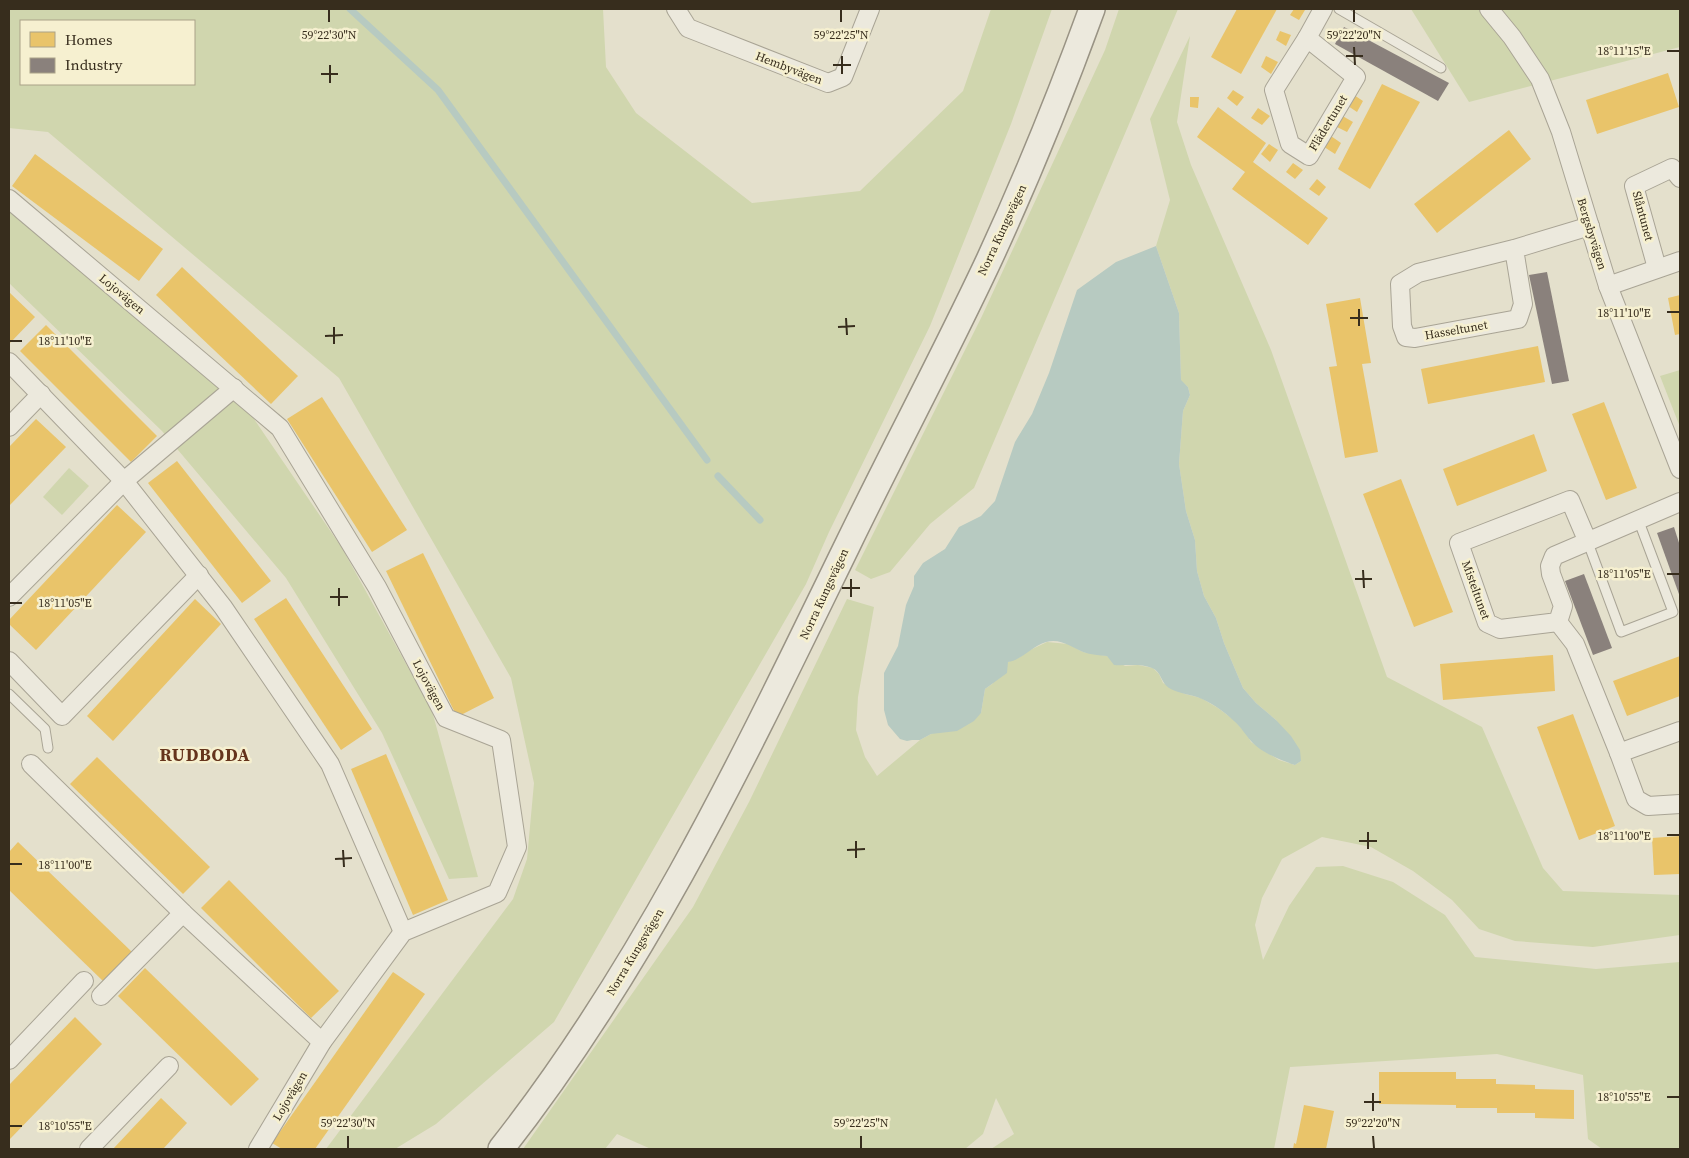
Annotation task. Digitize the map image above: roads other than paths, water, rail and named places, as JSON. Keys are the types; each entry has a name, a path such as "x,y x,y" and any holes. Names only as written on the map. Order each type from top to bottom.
{"main road":[{"name":"Norra Kungsvägen","path":"501,1149 528,1116 590,1025 677,882 729,786 988,262 1033,162 1065,84 1092,9"}],"street":[{"name":"Hembyvägen","path":"676,9 688,28 828,83 843,77 870,9"},
{"name":"Flädertunet","path":"1307,38 1356,76 1309,156 1290,144 1274,90 1323,9"},
{"name":"Bergsbyvägen","path":"1488,9 1512,37 1540,79 1562,132 1608,286 1680,469"},
{"name":"Slåntunet","path":"1657,268 1634,186 1672,168 1680,178"},
{"name":"Lojovägen","path":"9,199 280,428 377,587 446,718 502,740 517,847 497,893 403,932 322,1042 258,1149"},
{"name":"Hasseltunet","path":"1514,250 1524,304 1518,320 1415,338 1406,337 1402,326 1400,284 1418,273 1514,250 1590,226"},
{"path":"1608,286 1680,261"},
{"path":"9,362 124,481 224,607 330,764 403,932"},
{"path":"9,597 124,481 234,388"},
{"path":"9,427 41,394"},
{"name":"Misteltunet","path":"1558,622 1500,629 1487,623 1459,542 1570,500 1587,540"},
{"path":"1680,502 1587,540 1554,556 1550,566 1551,574 1563,606 1558,622 1575,644 1636,799 1648,806 1680,804"},
{"path":"9,661 62,716 199,575"},
{"path":"1619,753 1680,731"},
{"path":"31,764 183,913 322,1042"},
{"path":"101,996 183,913"},
{"path":"9,1060 84,982"},
{"path":"89,1149 169,1066"}],"lane":[{"path":"1339,9 1441,68"},
{"path":"1587,540 1621,632 1673,612 1638,519"},
{"path":"9,694 45,729 48,748"}],"waterway":[{"path":"350,9 438,90 707,460"},
{"path":"718,476 760,520"}],"district":[{"name":"RUDBODA","path":"205,755"}]}
